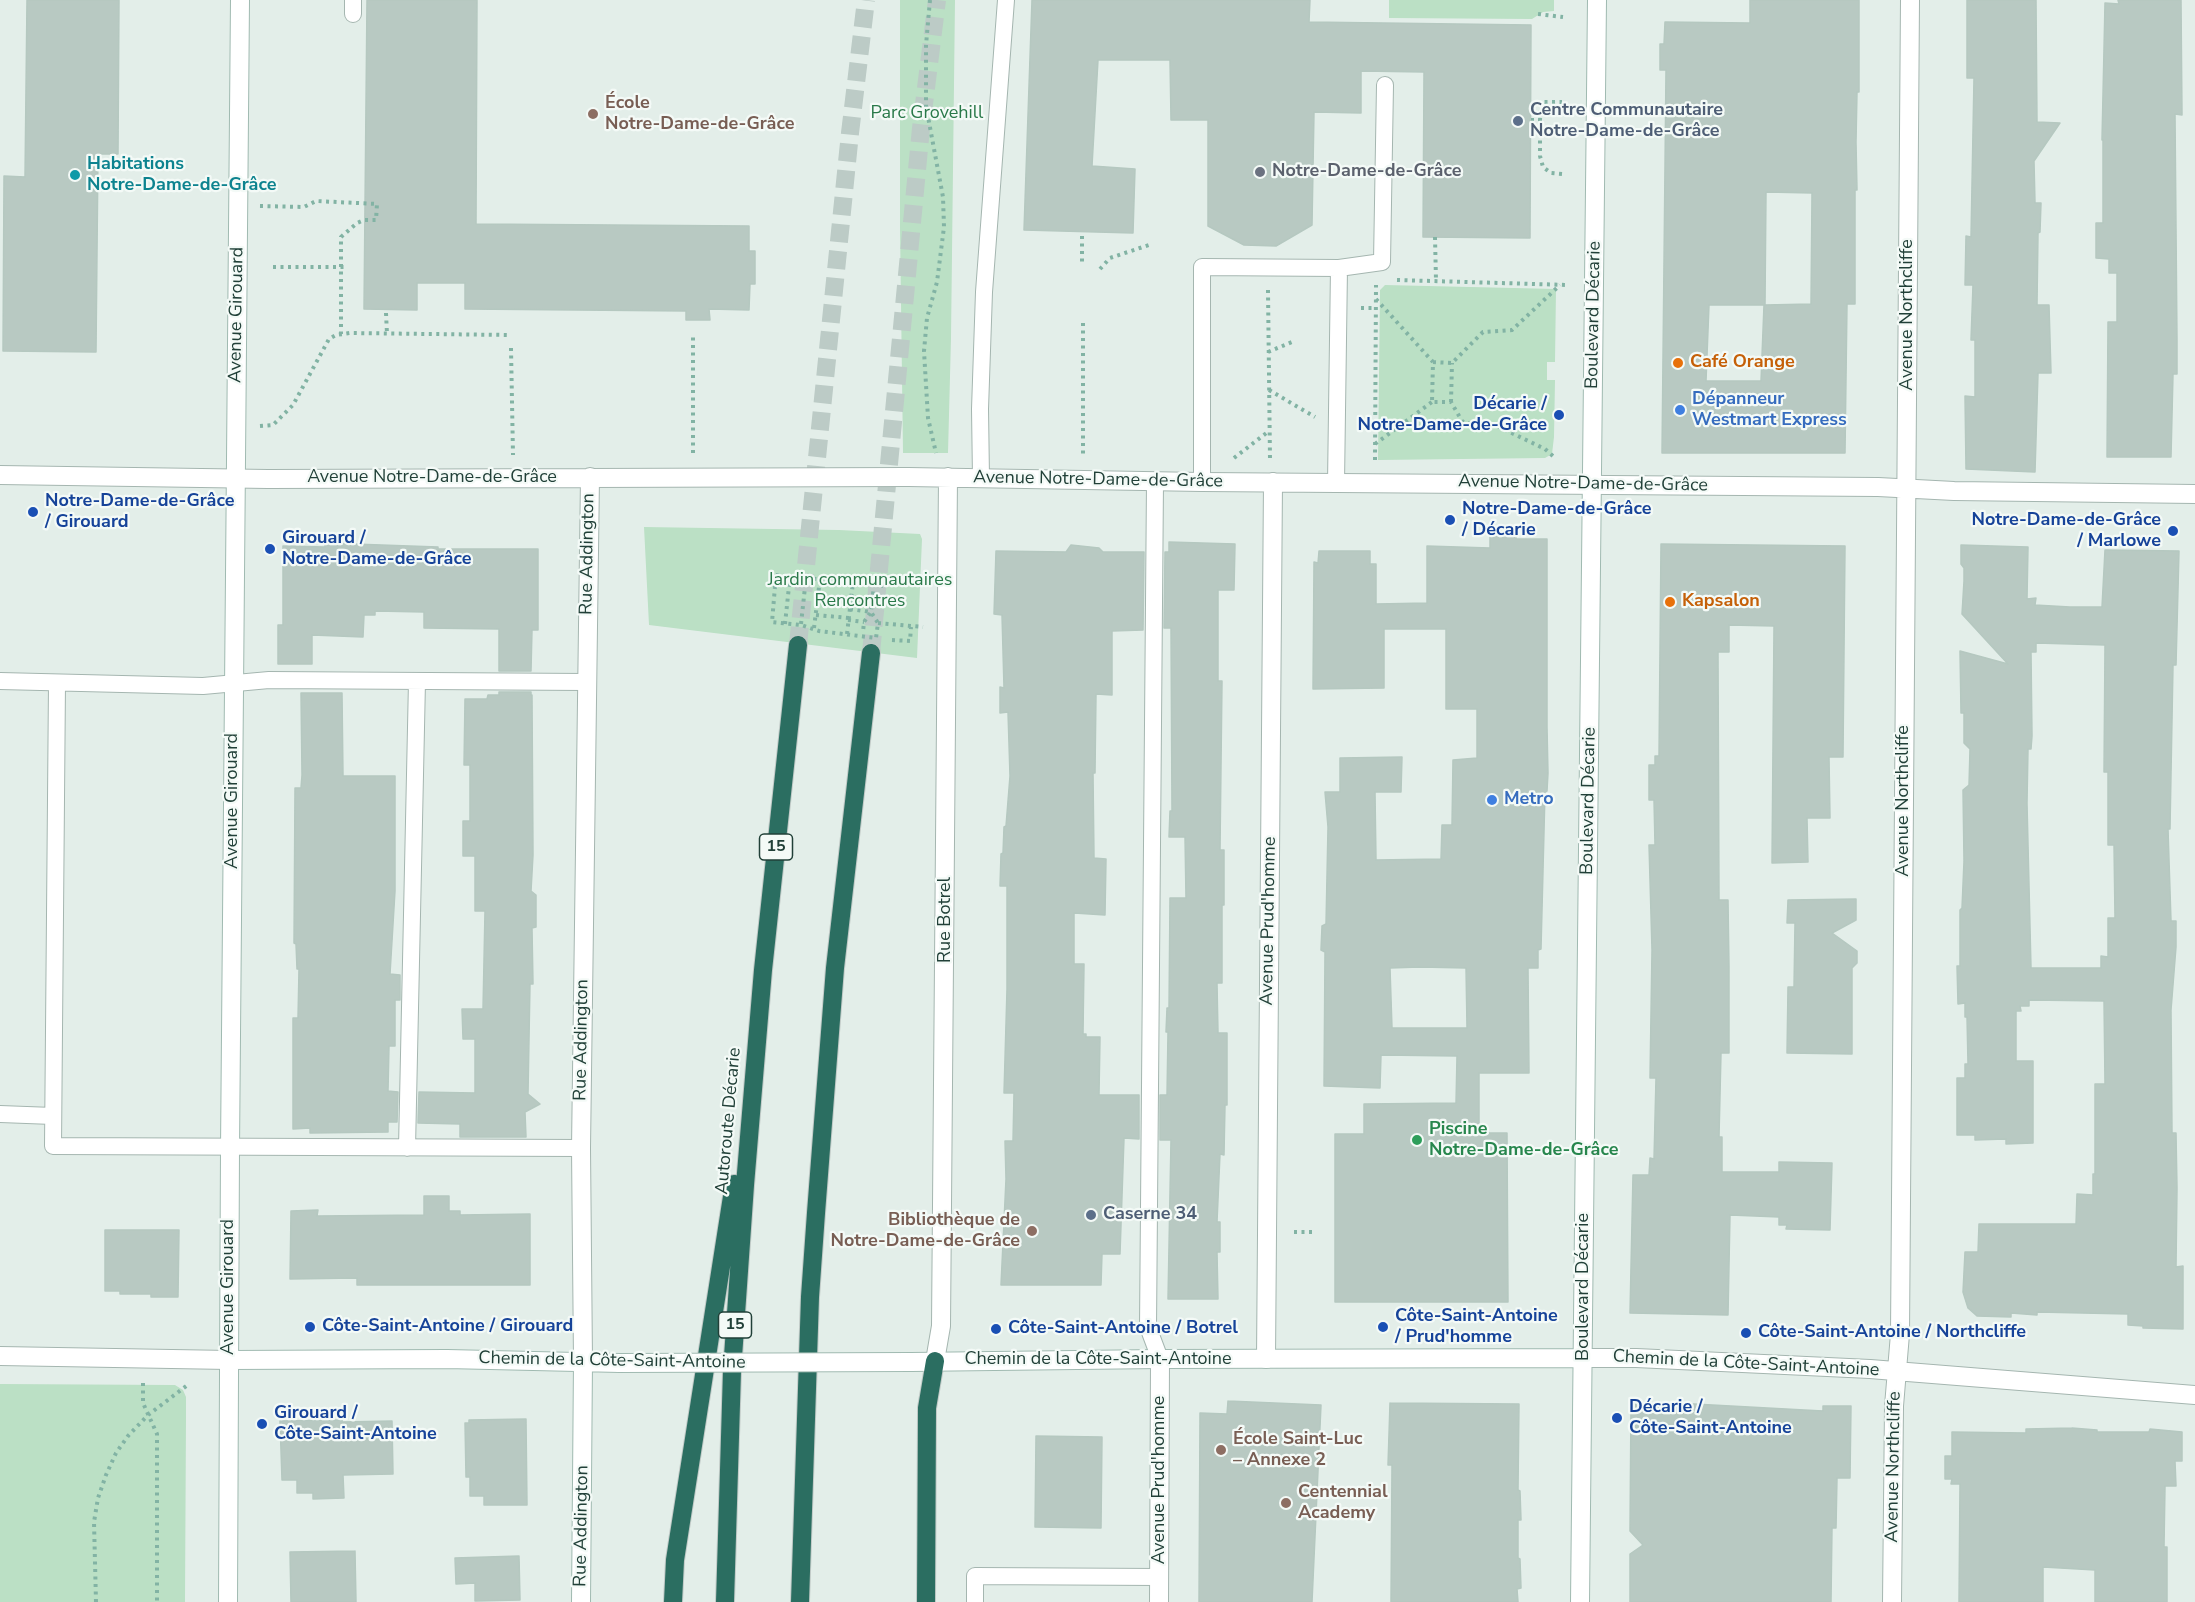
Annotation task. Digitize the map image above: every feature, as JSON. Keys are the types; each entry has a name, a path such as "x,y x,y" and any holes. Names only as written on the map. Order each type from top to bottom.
{"highway":[{"path":"800,1602 810,1297 817,1190 835,968 870,643"},
{"name":"Autoroute Décarie","path":"725,1602 732,1371 756,1049 798,645"},
{"path":"672,1602 675,1560 756,1049"},
{"path":"926,1602 927,1408 935,1361"}],"street":[{"name":"Avenue Girouard","path":"228,1602 233,683 240,0"},
{"name":"Boulevard Décarie","path":"1581,1602 1597,0"},
{"name":"Avenue Northcliffe","path":"1892,1602 1894,1406 1900,1334 1910,0"},
{"name":"Avenue Notre-Dame-de-Grâce","path":"0,475 236,478 948,477 1155,482 1593,485 2195,494"},
{"name":"Rue Addington","path":"581,1602 583,1361 581,1148 590,477"},
{"name":"Rue Botrel","path":"935,1361 941,1326 948,477"},
{"name":"Avenue Prud'homme","path":"1266,1359 1273,482"},
{"name":"Chemin de la Côte-Saint-Antoine","path":"0,1356 620,1363 1635,1358 1897,1371 2195,1395"},
{"name":"Avenue Prud'homme","path":"1159,1602 1160,1359"}],"lane":[{"path":"981,478 980,409 984,292 1006,0"},
{"path":"1202,482 1202,267 1339,268 1382,262 1385,85"},
{"path":"1336,483 1339,268"},
{"path":"1155,482 1148,1327 1160,1359"},
{"path":"0,681 197,686 269,680 586,682"},
{"path":"407,1148 417,681"},
{"path":"57,683 53,1146 581,1148"},
{"path":"0,1114 53,1116"},
{"path":"975,1602 975,1576 1159,1576"}],"path":[{"path":"930,0 926,45 926,97 930,132 943,197 944,227 937,282 927,318 924,351 928,418 936,457"},
{"path":"1538,14 1563,17"},
{"path":"1562,102 1541,102 1540,120 1540,156 1543,167 1551,173 1562,174"},
{"path":"1531,120 1540,120"},
{"path":"274,207 304,207 316,201 377,204 376,220 364,220 357,223 341,237 341,334"},
{"path":"1082,236 1082,264"},
{"path":"1435,237 1436,281"},
{"path":"1100,269 1110,258 1149,245"},
{"path":"273,267 347,267"},
{"path":"1375,457 1376,298 1377,283 1380,281"},
{"path":"1390,281 1560,284 1512,330 1483,332 1452,363 1451,402 1462,421 1496,424 1545,449 1555,458"},
{"path":"1376,298 1433,362 1432,402"},
{"path":"386,314 387,334"},
{"path":"1268,316 1270,461"},
{"path":"1083,323 1083,459"},
{"path":"265,426 273,425 293,405 329,339 341,334 511,335"},
{"path":"693,337 693,457"},
{"path":"1268,352 1292,342"},
{"path":"511,348 513,456"},
{"path":"1433,362 1452,363"},
{"path":"1269,390 1319,419"},
{"path":"1375,444 1432,402 1451,402"},
{"path":"1230,461 1269,431"},
{"path":"883,586 776,575 772,622 847,634 870,643 910,641 911,627"},
{"path":"785,624 790,577"},
{"path":"801,625 806,578"},
{"path":"814,629 820,579"},
{"path":"847,634 853,582"},
{"path":"864,622 871,612 874,585"},
{"path":"851,597 872,599"},
{"path":"818,599 850,603"},
{"path":"850,609 871,612 878,623"},
{"path":"816,615 864,622"},
{"path":"864,622 870,643"},
{"path":"878,623 924,627"},
{"path":"870,643 878,623"},
{"path":"1294,1232 1313,1232"},
{"path":"143,1382 143,1402 157,1434 157,1602"},
{"path":"96,1602 94,1522 98,1498 116,1453 128,1436 148,1416 191,1382"}],"green space":[{"name":"Parc Grovehill","path":"900,0 955,0 948,453 903,453"},
{"path":"1389,0 1554,0 1554,11 1543,12 1532,19 1389,18"},
{"path":"1385,285 1556,289 1555,362 1547,362 1547,380 1555,380 1552,454 1545,458 1378,460 1380,290"},
{"name":"Jardin communautaires Rencontres","path":"644,527 839,530 920,534 922,539 917,658 649,625"},
{"path":"0,1384 175,1385 183,1390 186,1397 185,1602 0,1602"}],"building":[{"name":"Habitations Notre-Dame-de-Grâce","path":"27,0 119,0 118,154 98,154 96,352 3,351 4,176 25,177"},
{"path":"367,0 477,0 476,224 749,226 749,251 755,251 755,284 750,284 749,310 709,309 710,320 686,320 686,311 465,309 465,283 417,283 417,310 364,309"},
{"path":"1032,0 1310,0 1309,22 1531,25 1530,238 1423,237 1424,72 1361,71 1361,113 1314,112 1312,225 1276,246 1244,245 1208,226 1208,120 1171,120 1170,60 1098,60 1092,166 1135,169 1133,233 1024,230"},
{"path":"1750,0 1859,0 1855,304 1847,304 1845,453 1662,453 1666,70 1660,70 1660,44 1664,44 1665,22 1750,23","holes":["1766,192 1812,193 1811,304 1765,305","1709,305 1764,305 1761,381 1706,381"]},
{"path":"1967,0 2036,0 2037,122 2060,123 2034,161 2035,203 2041,203 2040,232 2038,233 2037,305 2049,305 2051,373 2038,373 2035,472 1966,469 1965,396 1975,397 1975,340 1971,340 1973,285 1965,285 1966,236 1971,237 1974,78 1967,78"},
{"path":"2118,0 2181,0 2182,115 2175,114 2177,374 2173,374 2171,457 2107,457 2108,322 2117,322 2117,273 2109,273 2109,259 2096,258 2096,223 2103,223 2105,3 2119,4"},
{"path":"1490,534 1516,535 1516,539 1547,539 1548,773 1547,791 1545,792 1541,949 1538,950 1538,968 1528,968 1529,1073 1479,1073 1479,1133 1507,1133 1508,1302 1335,1302 1335,1134 1364,1134 1364,1104 1456,1103 1457,1056 1381,1055 1380,1088 1324,1086 1325,952 1321,950 1322,926 1326,924 1328,827 1325,792 1340,792 1340,758 1402,757 1401,792 1375,792 1376,860 1441,859 1442,825 1452,825 1453,760 1477,758 1477,709 1446,709 1446,629 1384,629 1384,688 1313,689 1314,562 1318,563 1319,551 1370,551 1370,564 1376,564 1376,604 1427,603 1427,546 1490,548","holes":["1390,968 1466,968 1467,1028 1392,1028"]},
{"path":"1169,542 1235,544 1234,590 1218,590 1218,681 1222,681 1220,850 1224,850 1224,905 1222,905 1222,983 1217,983 1218,1033 1227,1033 1227,1105 1225,1105 1224,1155 1220,1154 1217,1222 1220,1222 1220,1252 1217,1252 1218,1299 1168,1299 1171,1140 1160,1140 1160,1095 1167,1095 1168,1032 1166,1032 1167,1008 1169,1008 1170,898 1186,898 1185,837 1169,837 1170,811 1172,811 1171,628 1164,628 1165,552 1169,552"},
{"path":"325,543 438,547 438,549 538,549 538,630 532,630 531,671 499,671 499,629 424,628 424,612 375,611 375,615 364,615 363,637 312,635 312,664 278,664 278,625 283,625 283,546 325,547"},
{"path":"1661,544 1845,546 1843,757 1829,757 1830,818 1807,818 1808,862 1772,863 1774,626 1729,625 1729,652 1718,652 1719,900 1728,900 1729,967 1729,1053 1721,1053 1719,1137 1722,1137 1722,1172 1779,1172 1779,1162 1832,1163 1830,1230 1786,1229 1787,1225 1779,1225 1779,1217 1730,1215 1728,1315 1630,1313 1633,1175 1649,1175 1650,1158 1654,1159 1656,1078 1650,1078 1652,950 1649,845 1655,845 1654,800 1649,800 1649,765 1655,765 1655,756 1659,756"},
{"path":"1071,545 1099,548 1103,552 1144,552 1143,630 1112,631 1112,695 1096,694 1095,773 1093,773 1094,858 1106,859 1105,915 1074,913 1074,964 1084,964 1083,1034 1086,1034 1086,1037 1100,1037 1099,1095 1139,1095 1139,1139 1124,1138 1120,1254 1102,1254 1101,1285 1001,1285 1006,1179 1005,1141 1013,1141 1014,1093 1004,1093 1007,886 1000,886 1001,854 1003,853 1010,776 1008,712 1000,713 1000,687 1004,688 1002,615 994,614 996,551 1066,552"},
{"path":"1961,545 2028,547 2027,599 2036,598 2035,605 2102,607 2105,550 2179,551 2176,665 2173,665 2170,829 2168,829 2171,921 2176,921 2171,1010 2172,1133 2176,1133 2176,1267 2183,1266 2183,1329 2143,1328 2143,1326 2128,1325 2128,1314 2037,1312 2037,1315 2011,1313 2011,1317 1977,1316 1968,1308 1963,1292 1965,1252 1978,1252 1979,1224 2076,1224 2077,1194 2093,1195 2095,1084 2105,1084 2104,1001 2029,1000 2029,1006 2020,1006 2021,1011 2016,1011 2016,1061 2033,1061 2033,1143 2006,1144 2006,1139 1975,1140 1975,1135 1957,1135 1957,1078 1965,1078 1965,1064 1968,1064 1967,1017 1965,1017 1965,1003 1958,1004 1957,966 1960,966 1960,910 1962,908 1964,861 1963,790 1969,785 1970,749 1964,743 1960,651 2008,664 1962,614 1964,568 1961,564","holes":["2036,643 2105,645 2104,772 2108,772 2108,845 2114,845 2115,918 2108,918 2108,957 2101,956 2101,968 2031,968 2027,803 2028,749 2031,749 2032,736 2031,652 2036,652"]},
{"path":"499,692 531,692 532,695 533,855 531,891 536,895 536,927 532,928 533,984 530,984 528,1094 540,1104 525,1112 526,1137 460,1137 460,1124 418,1123 419,1092 475,1093 475,1039 463,1039 462,1009 483,1009 485,911 475,911 475,856 463,856 463,821 470,821 470,765 464,765 465,699 487,699 488,695 499,695"},
{"path":"301,693 342,693 343,776 395,776 395,891 390,974 400,975 400,1000 395,1000 395,1046 389,1046 388,1091 398,1092 397,1122 388,1122 388,1132 310,1133 310,1128 293,1129 293,1018 298,1018 299,969 297,969 296,944 294,943 295,788 301,788 302,775"},
{"path":"1856,899 1856,920 1832,933 1857,951 1857,963 1852,968 1852,1054 1787,1053 1788,987 1794,987 1795,923 1787,923 1788,900"},
{"path":"424,1196 449,1196 449,1211 460,1211 460,1215 530,1214 530,1285 357,1285 357,1278 290,1279 291,1211 318,1210 317,1216 424,1215"},
{"path":"105,1230 179,1230 178,1297 151,1297 151,1294 120,1294 120,1291 105,1291"},
{"path":"1228,1401 1321,1405 1312,1602 1199,1602 1200,1413 1227,1414"},
{"path":"1390,1403 1519,1404 1518,1490 1520,1491 1521,1520 1518,1520 1518,1558 1520,1559 1521,1588 1517,1589 1518,1602 1391,1602 1392,1465 1388,1465"},
{"path":"1631,1404 1694,1404 1823,1411 1823,1406 1851,1406 1850,1478 1837,1478 1836,1528 1832,1528 1831,1602 1630,1602 1630,1554 1643,1545 1630,1531"},
{"path":"526,1419 527,1505 484,1505 484,1496 470,1496 470,1477 466,1477 465,1423 469,1423 469,1420"},
{"path":"342,1420 342,1422 392,1421 393,1474 343,1475 344,1498 313,1499 313,1493 297,1493 297,1480 282,1480 280,1421"},
{"path":"2026,1429 2097,1430 2097,1432 2149,1432 2150,1429 2182,1432 2182,1461 2175,1461 2176,1486 2165,1486 2164,1547 2167,1547 2167,1602 2095,1602 2095,1570 2043,1567 2043,1602 1959,1602 1960,1484 1951,1484 1952,1479 1945,1479 1945,1456 1952,1456 1952,1432 2026,1433"},
{"path":"1036,1436 1102,1437 1101,1528 1035,1527"},
{"path":"355,1551 356,1602 291,1602 290,1552"},
{"path":"519,1556 520,1600 475,1601 475,1583 456,1584 455,1558"}],"tunnel":[{"path":"798,645 850,133 866,0"},
{"path":"871,653 921,128 937,0"}],"place":[{"name":"École Notre-Dame-de-Grâce","path":"593,114"},
{"name":"Centre Communautaire Notre-Dame-de-Grâce","path":"1518,121"},
{"name":"Notre-Dame-de-Grâce","path":"1260,172"},
{"name":"Habitations Notre-Dame-de-Grâce","path":"75,175"},
{"name":"Café Orange","path":"1678,363"},
{"name":"Dépanneur Westmart Express","path":"1680,410"},
{"name":"Décarie / Notre-Dame-de-Grâce","path":"1559,415"},
{"name":"Notre-Dame-de-Grâce / Girouard","path":"33,512"},
{"name":"Notre-Dame-de-Grâce / Décarie","path":"1450,520"},
{"name":"Notre-Dame-de-Grâce / Marlowe","path":"2173,531"},
{"name":"Girouard / Notre-Dame-de-Grâce","path":"270,549"},
{"name":"Kapsalon","path":"1670,602"},
{"name":"Metro","path":"1492,800"},
{"name":"Piscine Notre-Dame-de-Grâce","path":"1417,1140"},
{"name":"Caserne 34","path":"1091,1215"},
{"name":"Bibliothèque de Notre-Dame-de-Grâce","path":"1032,1231"},
{"name":"Côte-Saint-Antoine / Girouard","path":"310,1327"},
{"name":"Côte-Saint-Antoine / Prud'homme","path":"1383,1327"},
{"name":"Côte-Saint-Antoine / Botrel","path":"996,1329"},
{"name":"Côte-Saint-Antoine / Northcliffe","path":"1746,1333"},
{"name":"Décarie / Côte-Saint-Antoine","path":"1617,1418"},
{"name":"Girouard / Côte-Saint-Antoine","path":"262,1424"},
{"name":"École Saint-Luc – Annexe 2","path":"1221,1450"},
{"name":"Centennial Academy","path":"1286,1503"}]}
